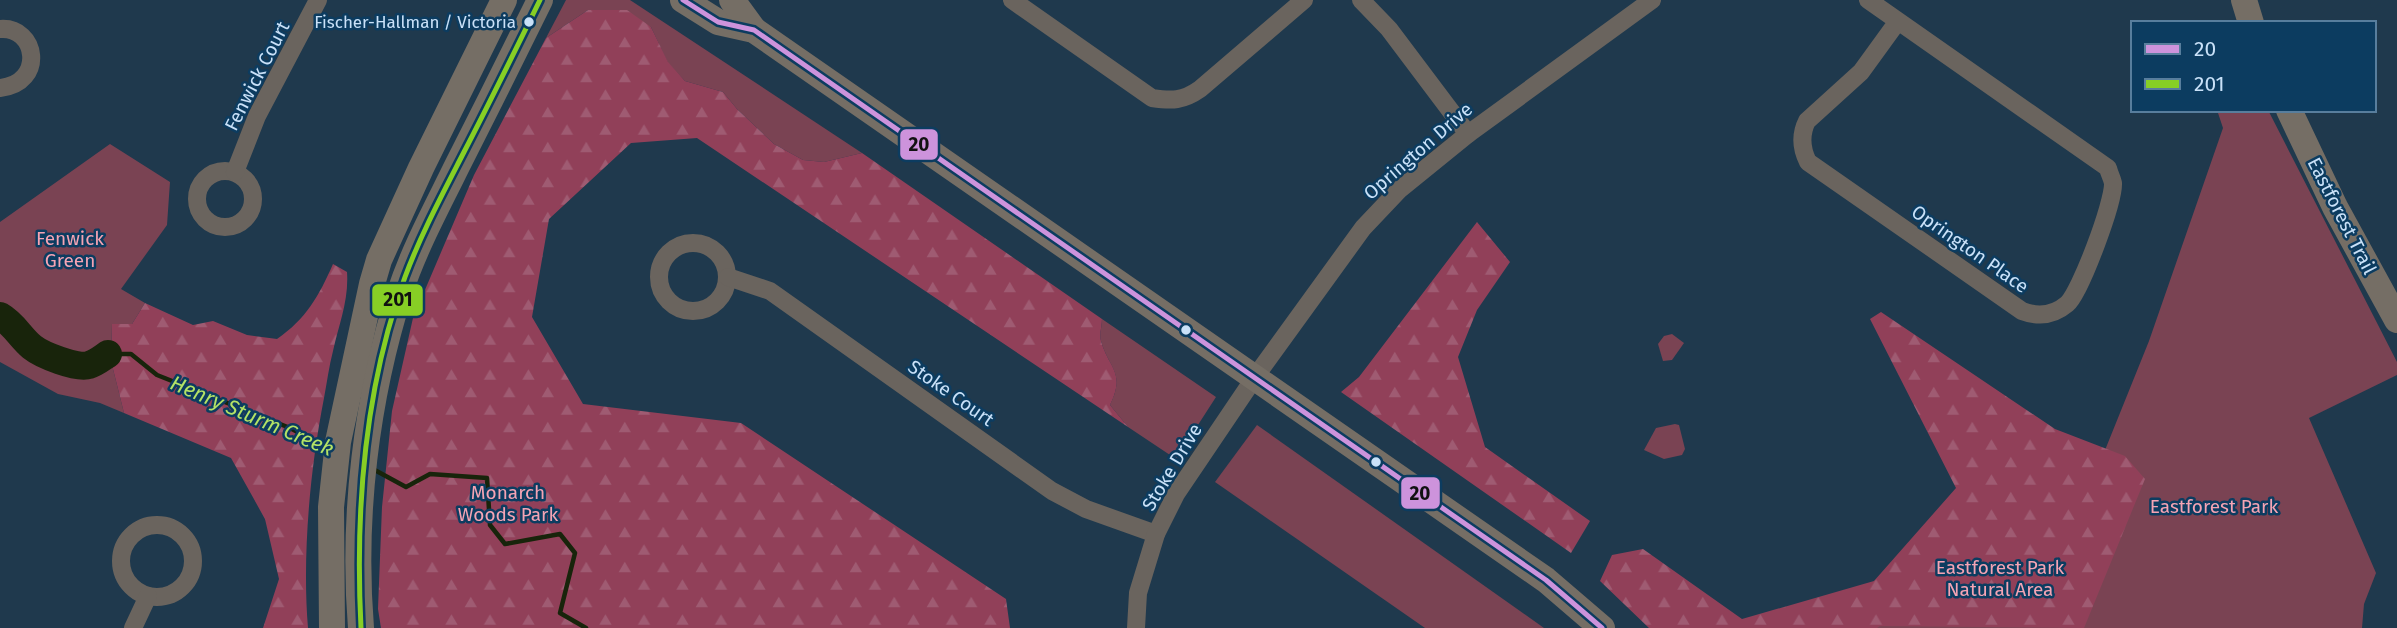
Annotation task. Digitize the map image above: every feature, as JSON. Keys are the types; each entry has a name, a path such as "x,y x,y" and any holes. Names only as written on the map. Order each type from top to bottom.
{"main road":[{"path":"332,628 331,507 338,442 379,260 504,0"},
{"path":"361,628 359,518 371,415 386,343 401,290 418,248 540,0"},
{"path":"683,0 718,22 754,30"},
{"path":"732,0 754,30 1546,580 1602,628"},
{"path":"2244,0 2251,21"},
{"name":"Eastforest Trail","path":"2290,112 2335,207 2397,320"}],"street":[{"name":"Fenwick Court","path":"235,172 257,116 318,0"},
{"path":"1012,0 1152,98 1170,101 1186,98 1200,89 1304,0"},
{"path":"1361,0 1389,29 1468,134"},
{"name":"Oprington Drive","path":"1255,377 1363,228 1399,190 1468,134 1652,0"},
{"name":"Oprington Place","path":"1868,0 1898,21 2108,168 2113,183 2108,210 2077,292 2068,304 2056,312 2034,315 2022,311 1808,162 1802,141 1807,121 1861,72 1898,21"},
{"path":"0,29 13,30 21,36 30,48 31,61 21,81 11,87 0,88"},
{"name":"Stoke Court","path":"728,277 770,291 1052,491 1086,509 1156,534"},
{"name":"Stoke Drive","path":"1136,628 1138,593 1156,534 1176,494 1255,377"},
{"path":"150,525 163,525 176,530 185,538 192,551 192,570 179,590 167,596 148,596 136,591 127,582 121,566 121,554 125,542 133,533 150,525"},
{"path":"133,628 148,596"}],"green space":[{"path":"566,0 630,0 862,153 824,162 803,160 774,144 723,92 685,81 668,63 651,27 588,10 546,38"},
{"name":"Monarch Woods Park","path":"588,10 627,10 651,27 668,62 685,81 723,92 774,144 803,160 824,162 862,153 1102,319 1101,341 1116,378 1115,394 1110,405 1128,427 697,138 631,143 549,219 532,317 583,404 741,423 1006,599 1010,628 381,628 378,609 382,507 392,411 413,318 474,175 546,38"},
{"name":"Eastforest Park","path":"2218,112 2269,112 2397,362 2397,375 2309,418 2376,573 2364,604 2362,628 1865,628 2097,470 2149,341 2223,128"},
{"name":"Fenwick Green","path":"110,144 170,182 167,225 121,289 145,303 132,324 112,324 111,361 124,413 100,403 58,394 0,362 0,222"},
{"path":"1477,222 1510,262 1477,310 1458,357 1485,447 1590,521 1571,553 1341,392 1359,377"},
{"path":"333,264 347,272 347,282 328,374 311,483 306,572 308,628 263,628 279,579 265,519 231,458 124,413 111,361 112,324 132,324 145,303 193,325 213,321 247,335 277,339 311,306"},
{"name":"Eastforest Park Natural Area","path":"1881,312 2055,429 2125,456 2145,479 2084,628 1649,628 1600,581 1612,555 1643,549 1742,619 1874,581 1956,488 1870,319"},
{"path":"1102,319 1216,397 1176,459 1128,427 1110,405 1115,394 1116,378 1101,341"},
{"path":"1672,334 1684,343 1672,360 1663,361 1658,344 1664,336"},
{"path":"1257,425 1544,628 1425,628 1215,482"},
{"path":"1679,425 1685,449 1682,455 1664,459 1644,450 1656,428"}],"waterway":[{"name":"Henry Sturm Creek","path":"0,316 32,347 60,361 84,366 97,362 108,354"},
{"name":"Henry Sturm Creek","path":"108,354 131,354 157,375 290,428 328,448"},
{"name":"Henry Sturm Creek","path":"371,468 406,487 430,474 487,478 490,525 505,544 560,534 575,553 560,613 586,628"}],"transit line":[{"name":"201","path":"361,628 360,539 365,450 371,406 391,319 425,229 540,0"},
{"name":"20","path":"683,0 718,22 754,30 1546,580 1602,628"}],"place":[{"name":"Fischer-Hallman / Victoria","path":"529,22"}]}
